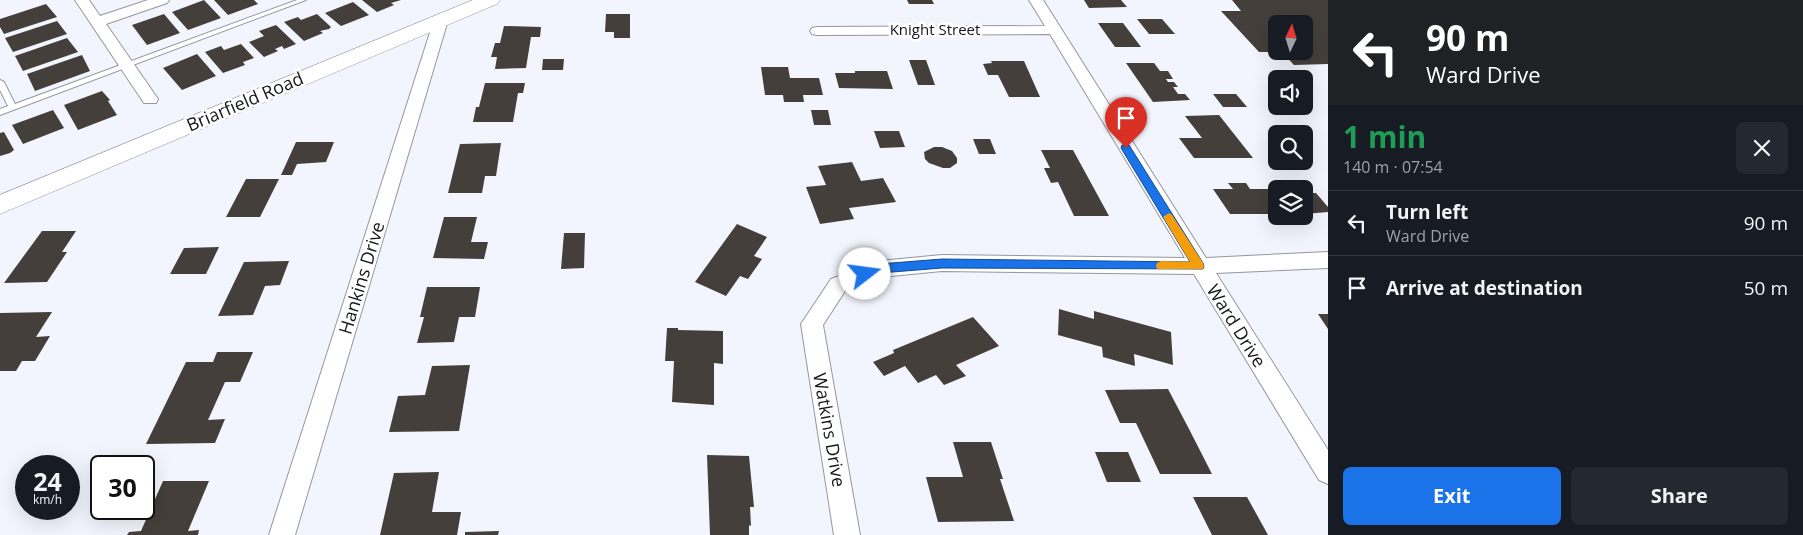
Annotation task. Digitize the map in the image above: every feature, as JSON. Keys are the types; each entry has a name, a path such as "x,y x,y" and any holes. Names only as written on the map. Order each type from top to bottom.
{"main road":[{"name":"Briarfield Road","path":"0,205 490,0"}],"street":[{"path":"82,0 150,99"},
{"path":"98,22 162,0"},
{"name":"Ward Drive","path":"1036,0 1052,30 1328,472"},
{"name":"Hankins Drive","path":"282,535 441,20"},
{"name":"Knight Street","path":"817,31 1052,30"},
{"path":"1199,266 1328,260"},
{"name":"Watkins Drive","path":"847,535 812,324 838,285 879,268 942,263 1199,266"}],"lane":[{"path":"0,112 302,0"},
{"path":"0,82 13,108"}],"building":[{"path":"204,0 221,18 188,30 172,12"},
{"path":"214,0 254,0 258,4 228,15"},
{"path":"362,0 401,0 391,3 394,5 377,12"},
{"path":"907,0 932,0 934,4 909,4"},
{"path":"1084,0 1121,0 1127,7 1089,8"},
{"path":"1232,0 1328,0 1328,64 1294,65 1289,60 1313,60 1313,15 1268,15 1268,52 1259,52 1221,11 1241,11"},
{"path":"353,2 369,15 341,26 325,13"},
{"path":"46,4 57,17 4,34 0,27 0,19"},
{"path":"164,14 180,33 147,45 132,25"},
{"path":"317,14 331,27 320,31 323,33 304,41 284,22 298,17 301,20"},
{"path":"606,14 630,14 630,38 614,38 614,32 605,32"},
{"path":"1137,19 1162,19 1175,34 1149,34"},
{"path":"57,21 67,34 13,52 5,38"},
{"path":"1098,23 1123,23 1141,47 1115,47"},
{"path":"276,25 296,44 284,49 282,46 275,49 278,51 264,57 249,42 264,36 259,31"},
{"path":"504,26 541,27 540,37 531,37 526,68 495,69 497,57 491,57 495,43 500,43"},
{"path":"67,38 78,52 23,71 15,56"},
{"path":"241,44 254,58 243,62 245,65 223,73 205,52 221,46 224,50"},
{"path":"197,54 216,76 182,90 163,68"},
{"path":"82,55 90,71 35,91 27,74"},
{"path":"543,59 564,59 563,70 542,70"},
{"path":"909,60 926,60 935,85 918,85"},
{"path":"991,61 1024,61 1040,97 1009,97 998,75 988,75 983,64 992,63"},
{"path":"1126,63 1154,63 1160,71 1168,71 1173,79 1166,79 1168,82 1174,82 1178,87 1173,87 1178,94 1185,94 1190,100 1153,102"},
{"path":"761,67 788,67 790,78 819,78 823,95 803,95 804,102 784,102 783,95 765,95"},
{"path":"855,71 887,71 893,89 839,88 835,73 855,73"},
{"path":"485,83 525,83 523,93 518,93 513,122 473,122 476,107 479,107"},
{"path":"102,91 110,100 108,101 117,115 78,130 64,105"},
{"path":"1213,94 1236,94 1247,107 1223,107"},
{"path":"53,110 64,128 23,144 12,125"},
{"path":"811,110 828,110 831,125 814,125"},
{"path":"1219,115 1253,158 1194,158 1179,138 1202,138 1185,116"},
{"path":"874,131 899,131 905,147 880,148"},
{"path":"4,132 14,150 0,156 0,133"},
{"path":"973,139 990,139 996,154 979,154"},
{"path":"296,142 334,142 326,162 297,164 292,175 281,175"},
{"path":"501,143 496,176 485,176 482,193 448,193 460,144"},
{"path":"934,147 942,147 952,151 957,158 957,163 950,168 943,168 929,163 925,159 924,152"},
{"path":"1041,150 1073,150 1109,216 1074,216 1058,182 1051,183 1044,168 1050,168"},
{"path":"852,162 861,181 883,178 896,202 849,208 854,219 820,224 806,187 826,185 818,166"},
{"path":"246,179 279,179 260,217 226,217"},
{"path":"1228,183 1246,183 1250,189 1268,189 1268,214 1230,214 1213,189 1233,189"},
{"path":"1313,193 1316,193 1328,207 1328,212 1313,213"},
{"path":"444,217 477,217 471,242 488,242 484,259 433,258"},
{"path":"737,224 767,237 754,256 762,259 748,279 740,276 726,296 695,282"},
{"path":"42,231 76,231 62,252 67,252 47,282 4,283"},
{"path":"564,233 585,233 584,268 561,269"},
{"path":"219,247 206,274 170,274 184,248"},
{"path":"289,261 280,285 265,286 253,315 218,316 244,262"},
{"path":"427,287 480,287 475,317 459,317 454,342 417,343 424,317 420,317"},
{"path":"1059,309 1094,319 1094,311 1171,332 1173,365 1134,354 1135,366 1103,357 1102,347 1058,335"},
{"path":"52,312 36,337 50,336 35,361 22,361 16,371 0,371 0,313"},
{"path":"1318,314 1328,314 1328,329"},
{"path":"973,317 999,346 956,365 966,376 944,385 936,375 918,383 905,366 884,376 873,362 894,353 893,350"},
{"path":"667,328 723,331 723,364 714,363 714,405 672,402 674,361 665,361"},
{"path":"217,352 253,352 240,382 225,382 208,420 225,419 215,443 146,444 186,362 213,362"},
{"path":"470,365 459,431 389,432 398,396 425,395 432,366"},
{"path":"1168,389 1212,474 1160,474 1136,423 1120,423 1105,390"},
{"path":"953,442 991,442 1003,479 1000,479 1014,521 938,522 926,477 963,477"},
{"path":"1095,452 1128,452 1141,482 1107,482"},
{"path":"707,455 749,456 754,507 750,507 751,526 749,525 749,535 710,535"},
{"path":"439,472 432,512 461,512 457,535 380,535 394,473"},
{"path":"163,481 209,481 188,531 199,530 198,535 127,535 129,532 141,531 146,520 155,520 155,499"},
{"path":"1193,497 1247,497 1268,535 1212,535"},
{"path":"499,531 498,535 465,535 465,532"}],"slow traffic":[{"path":"1161,266 1199,266 1169,217"}],"route":[{"path":"865,274 879,268 942,263 1199,266 1126,148"}]}
